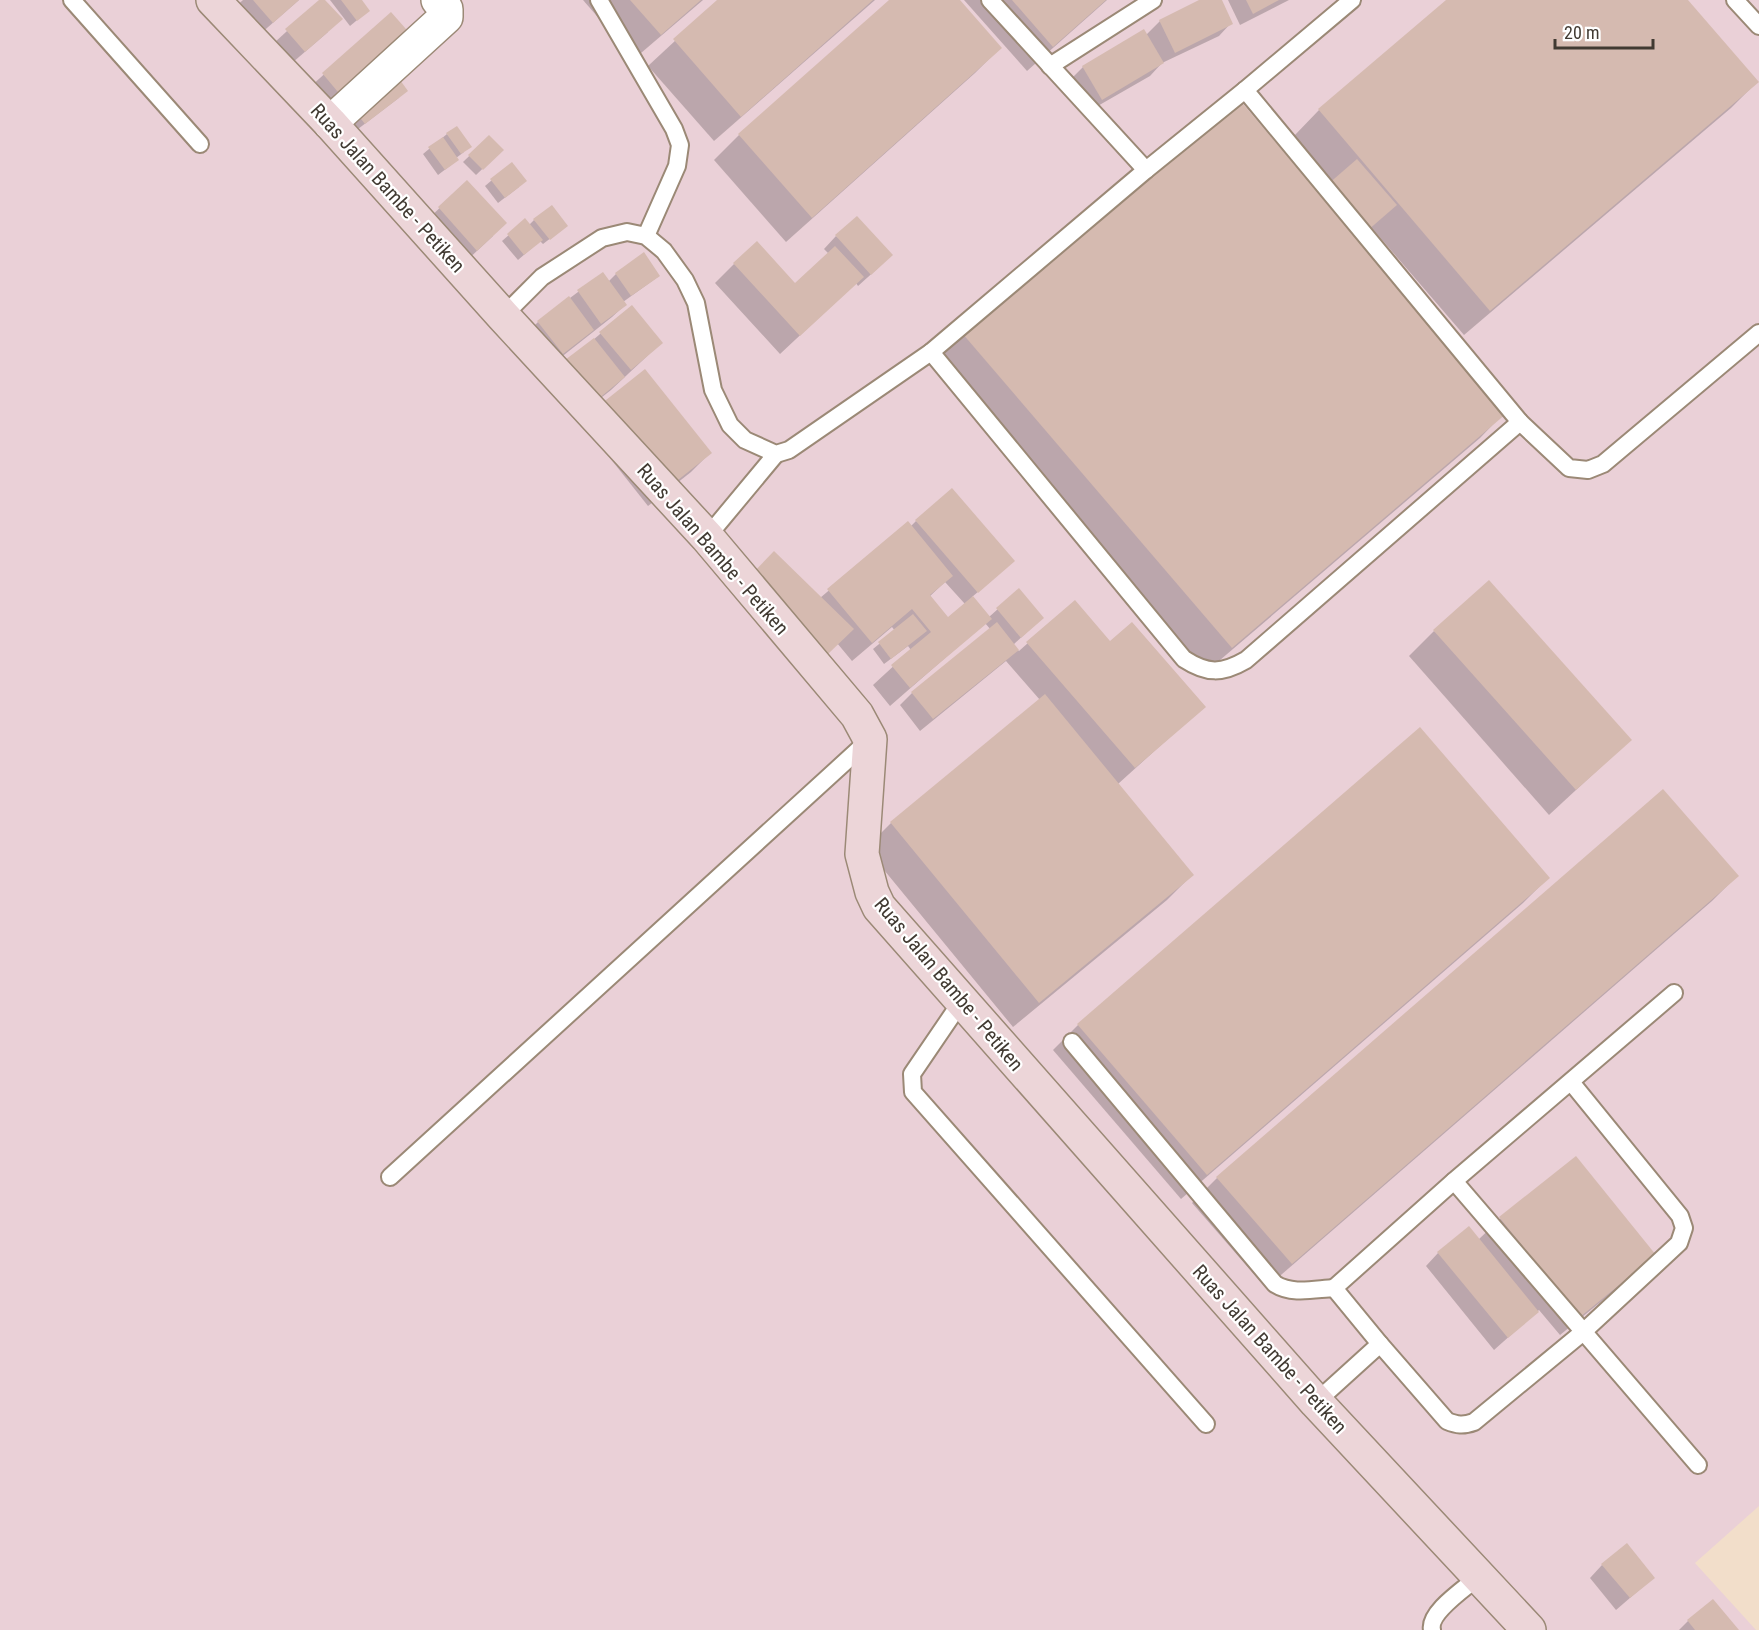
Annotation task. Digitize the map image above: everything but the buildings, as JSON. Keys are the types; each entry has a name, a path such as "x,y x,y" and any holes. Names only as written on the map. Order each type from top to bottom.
{"main road":[{"name":"Ruas Jalan Bambe - Petiken","path":"213,0 330,123 503,316 707,537 857,715 870,739 862,854 872,892 879,907 1316,1402 1530,1630"}],"street":[{"path":"330,123 446,17 446,9 438,0"}],"lane":[{"path":"72,0 200,144"},
{"path":"599,0 674,129 680,145 677,166 646,236"},
{"path":"990,0 1146,170"},
{"path":"1050,66 1153,0"},
{"path":"707,537 776,454 789,450 931,352 1352,0"},
{"path":"1735,0 1759,26"},
{"path":"1245,90 1520,422 1569,468 1588,470 1603,464 1759,333"},
{"path":"503,316 542,277 602,238 627,232 646,236 664,251 686,280 696,303 713,390 730,425 745,440 776,454"},
{"path":"931,352 1184,659 1200,669 1213,671 1232,668 1246,660 1520,422"},
{"path":"390,1177 870,739"},
{"path":"1072,1042 1275,1284 1284,1290 1298,1291 1334,1288 1454,1181 1674,993"},
{"path":"961,1002 912,1074 913,1092 1206,1424"},
{"path":"1334,1288 1447,1421 1458,1425 1474,1422 1582,1333 1679,1243 1684,1228 1680,1216 1570,1082"},
{"path":"1454,1181 1582,1333 1698,1465"},
{"path":"1316,1402 1380,1344"},
{"path":"1432,1630 1431,1625 1437,1612 1479,1576"}],"shaded area":[{"path":"0,0 1759,0 1759,1506 1695,1563 1756,1630 0,1630"}]}
